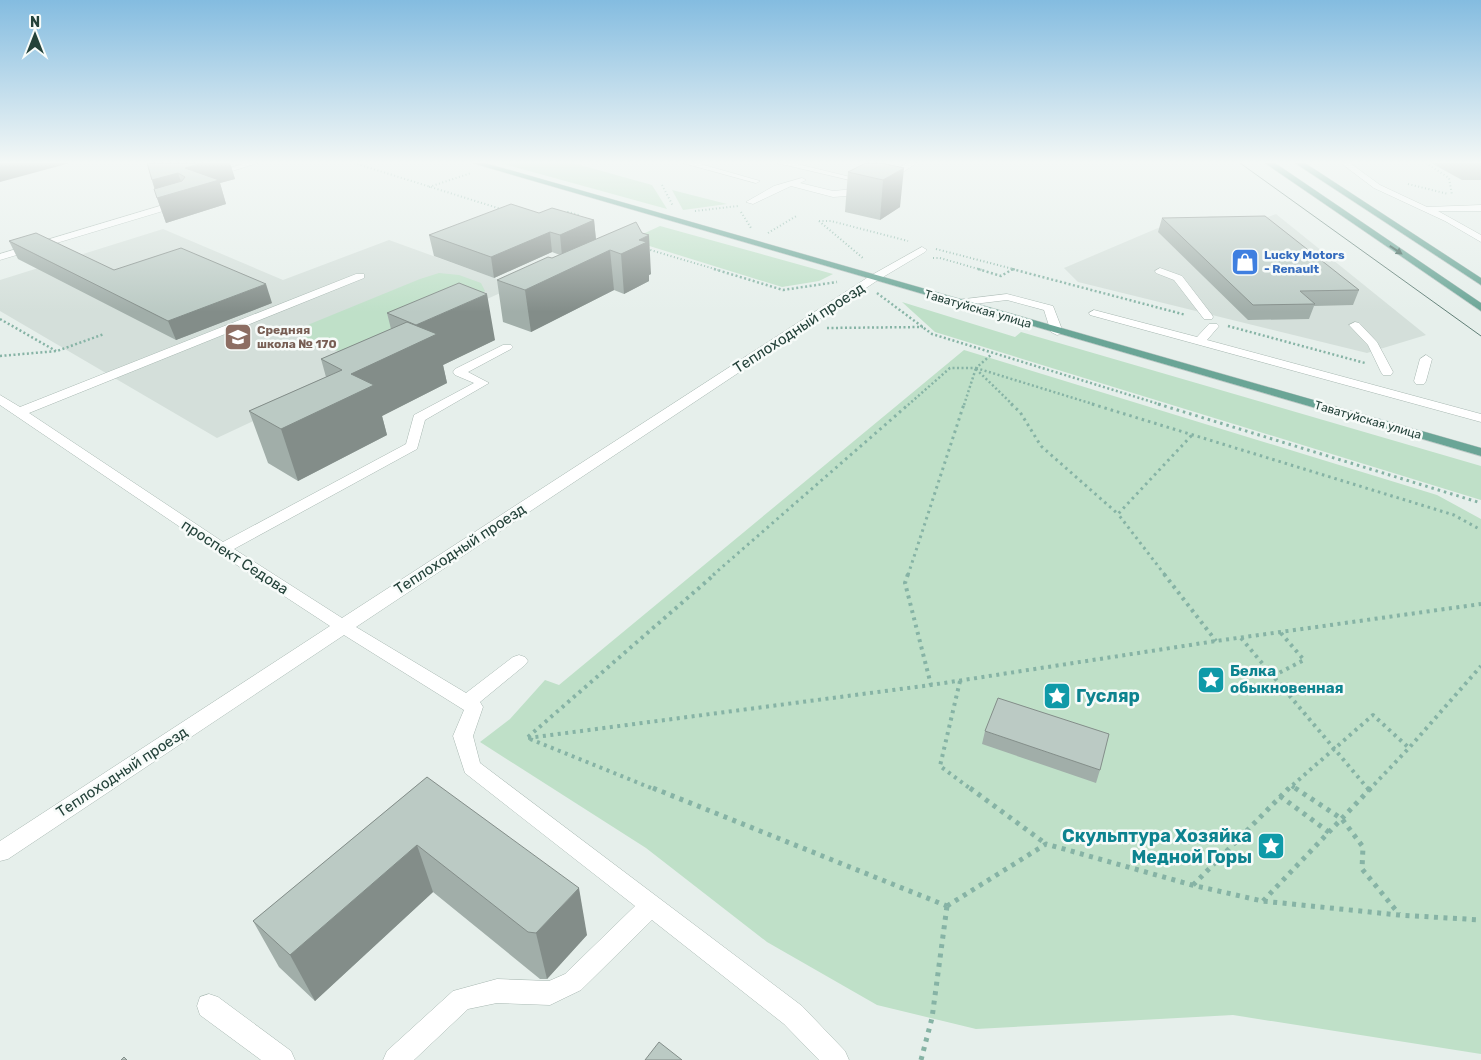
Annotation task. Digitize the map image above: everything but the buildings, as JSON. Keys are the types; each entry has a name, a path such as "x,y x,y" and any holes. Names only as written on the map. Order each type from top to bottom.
{"main road":[{"name":"Таватуйская улица","path":"638,212 874,285 957,303 1481,452"},
{"path":"1342,212 1481,308"},
{"path":"1375,212 1481,282"}],"street":[{"path":"0,257 150,212"},
{"path":"1433,212 1481,239"},
{"name":"Теплоходный проезд","path":"0,852 342,627 874,285 926,248"},
{"path":"1160,271 1178,278 1215,323 1199,342"},
{"path":"19,412 360,276"},
{"path":"957,303 1007,297 1049,308 1058,332"},
{"path":"1094,313 1481,418"},
{"path":"1354,325 1373,344 1386,370"},
{"path":"222,548 412,446 419,418 483,383 459,372 507,347"},
{"path":"1420,381 1426,359"},
{"name":"проспект Седова","path":"0,400 342,627 470,705"},
{"path":"519,661 470,705 463,736 472,767 793,1015 836,1060"},
{"path":"396,1060 462,999 497,991 550,993 572,982 651,906"},
{"path":"209,1006 282,1060"}],"path":[{"path":"559,215 567,212"},
{"path":"570,212 579,215"},
{"path":"742,212 751,228 759,231"},
{"path":"776,235 767,233 798,215"},
{"path":"858,258 866,261 819,221 831,221 913,243"},
{"path":"644,248 784,290 830,282 842,282"},
{"path":"926,248 1013,269 1195,318"},
{"path":"931,258 940,258 1001,276 1013,269"},
{"path":"874,285 932,334 1481,503"},
{"path":"0,319 57,351"},
{"path":"1215,323 1386,370"},
{"path":"824,328 924,327"},
{"path":"0,356 57,351 104,334"},
{"path":"931,685 905,583 976,368 992,354"},
{"path":"528,738 950,368 976,368 1454,516 1481,530"},
{"path":"976,368 1020,412 1041,446 1118,514 1216,641"},
{"path":"1118,514 1192,435"},
{"path":"528,738 960,681 1240,637 1481,604"},
{"path":"1272,676 1304,660 1279,632"},
{"path":"1240,637 1370,791"},
{"path":"1262,902 1370,791 1481,666"},
{"path":"960,681 940,766 1046,844 1192,885 1262,902 1481,920"},
{"path":"1192,885 1280,796 1373,715 1409,748"},
{"path":"528,738 947,906"},
{"path":"1292,786 1342,819 1363,847 1362,869 1399,914"},
{"path":"1280,796 1330,833"},
{"path":"947,906 1046,844"},
{"path":"921,1060 932,1018 947,906"}],"shaded area":[{"path":"1276,214 1426,335 1367,353 1078,282 1064,268 1158,228 1211,216 1260,220"},
{"name":"Средняя школа № 170","path":"163,229 283,280 389,240 516,286 444,318 459,325 217,438 0,311 0,280"}],"green space":[{"path":"660,226 833,274 819,281 782,287 630,240"},
{"path":"439,273 459,275 481,283 485,291 480,296 352,351 331,350 317,346 310,343 301,334 304,328 310,324"},
{"path":"902,302 1015,337 1021,332 1481,466 1481,500 935,332"},
{"path":"964,350 1437,495 1481,519 1481,1054 1233,1015 976,1029 877,1005 767,942 646,848 480,742 510,719 545,680 559,685"}],"tram line":[{"path":"1309,212 1481,336"}],"place":[{"name":"Lucky Motors - Renault","path":"1245,262"},
{"name":"Средняя школа № 170","path":"238,337"},
{"name":"Белка обыкновенная","path":"1211,680"},
{"name":"Гусляр","path":"1057,696"},
{"name":"Скульптура Хозяйка Медной Горы","path":"1271,846"}]}
